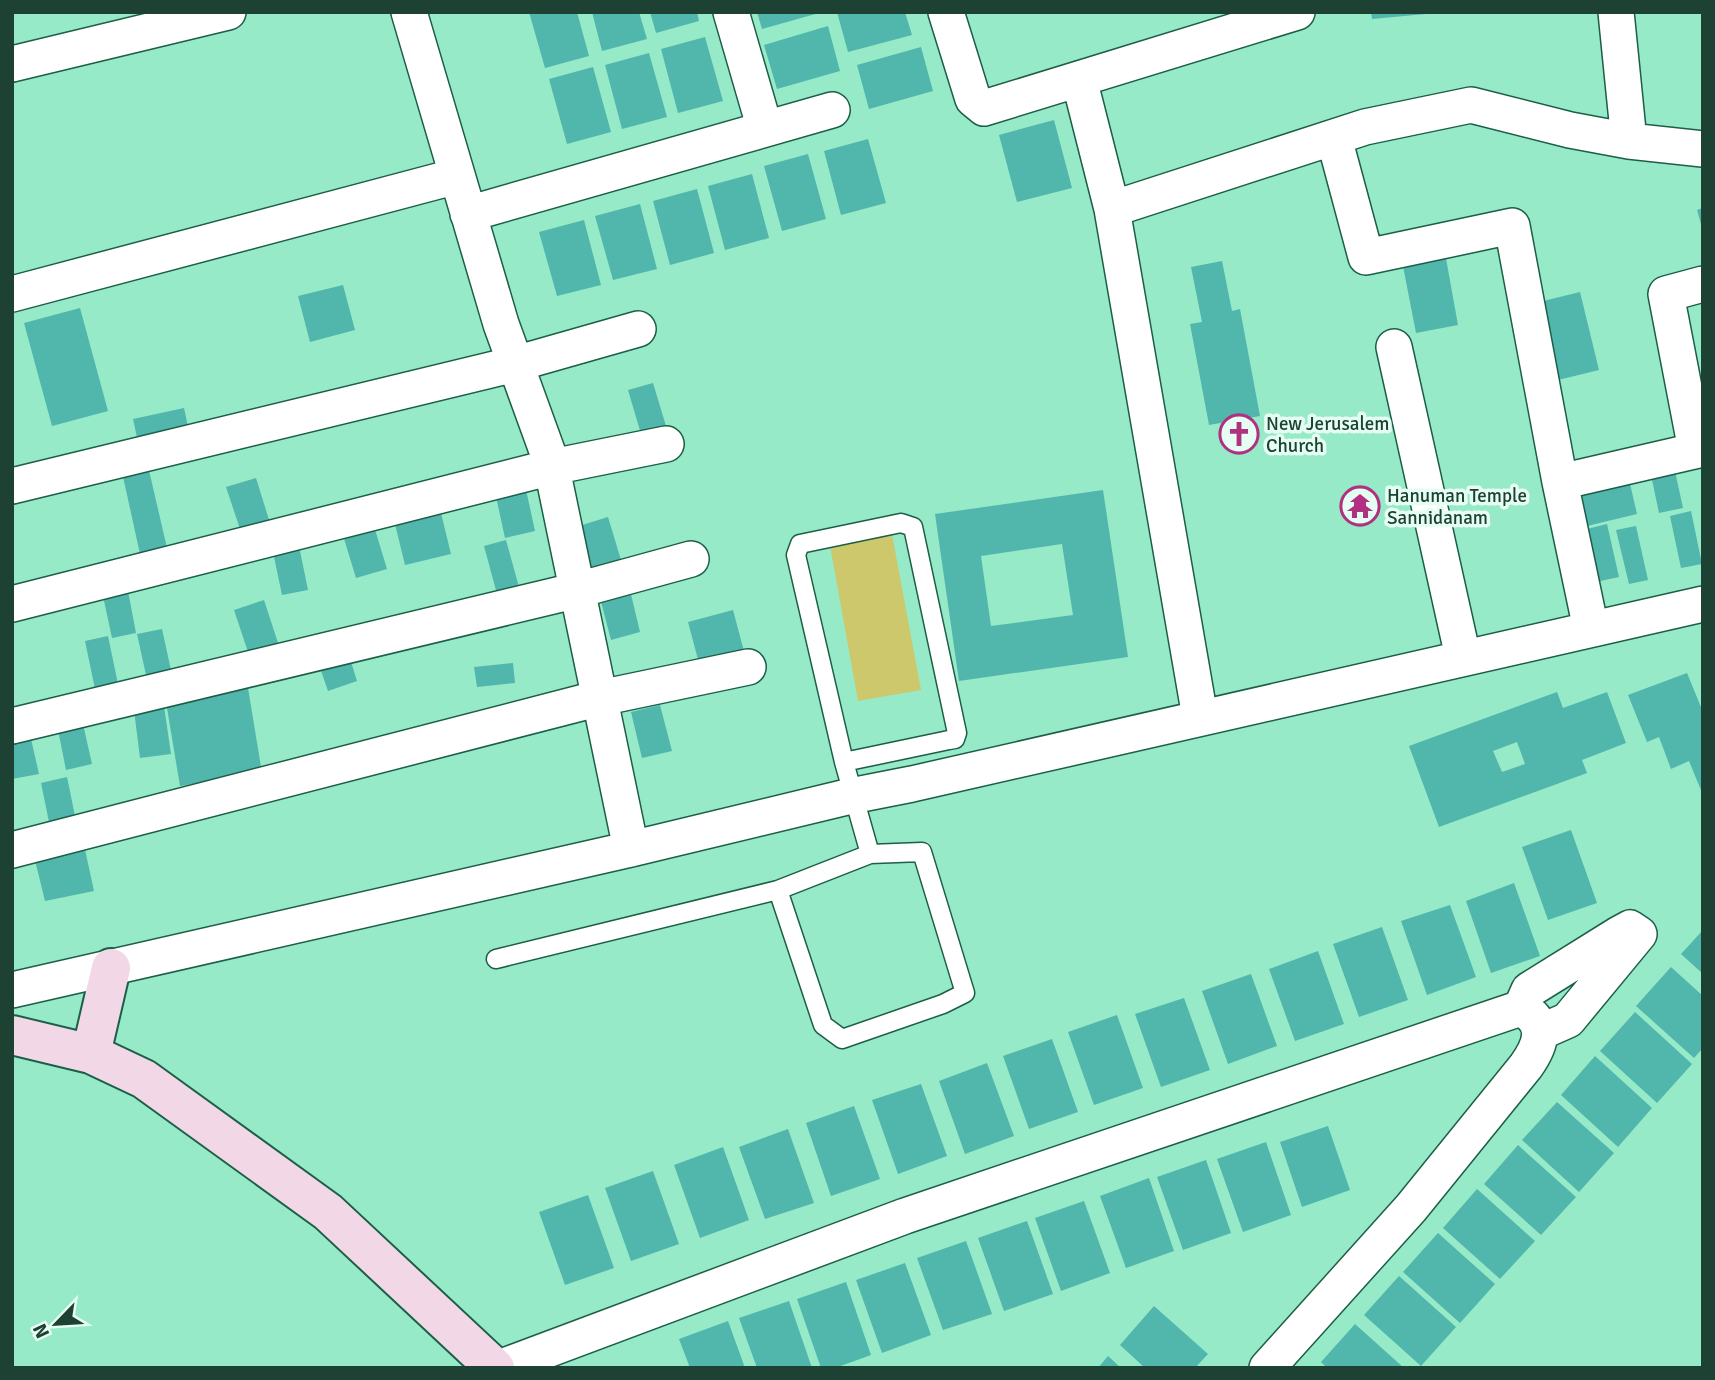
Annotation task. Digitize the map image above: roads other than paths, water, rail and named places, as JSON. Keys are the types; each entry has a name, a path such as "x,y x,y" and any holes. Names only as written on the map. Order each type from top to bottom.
{"main road":[{"path":"90,1054 111,968"},
{"path":"12,1035 90,1054 144,1079 328,1212 497,1368"}],"street":[{"path":"12,64 228,12"},
{"path":"409,12 515,364 552,467 631,849"},
{"path":"731,12 765,129"},
{"path":"946,12 974,99 984,108 1297,12"},
{"path":"1616,12 1629,141"},
{"path":"1079,79 1112,209 1200,717"},
{"path":"1112,209 1365,127 1471,105 1570,130 1629,141 1703,149"},
{"path":"468,214 832,110"},
{"path":"1334,138 1366,257 1511,226 1591,629"},
{"path":"12,294 457,176"},
{"path":"1560,482 1700,449 1667,294 1703,284"},
{"path":"12,485 515,364 638,329"},
{"path":"1394,347 1463,657"},
{"path":"12,604 552,467 666,444"},
{"path":"12,726 578,590 691,559"},
{"path":"12,990 851,796 1703,604"},
{"path":"12,850 600,698 748,667"},
{"path":"497,1368 905,1216 1531,1020 1537,1050 1476,1130 1402,1218 1267,1368"}],"lane":[{"path":"844,762 955,739 957,733 913,527 901,523 800,544 796,555 851,796 870,854"},
{"path":"496,959 778,890 870,854 922,852 965,993 943,1004 842,1039 823,1025 778,890"}],"place":[{"name":"New Jerusalem Church","path":"1239,434"},
{"name":"Hanuman Temple Sannidanam","path":"1360,506"}]}
